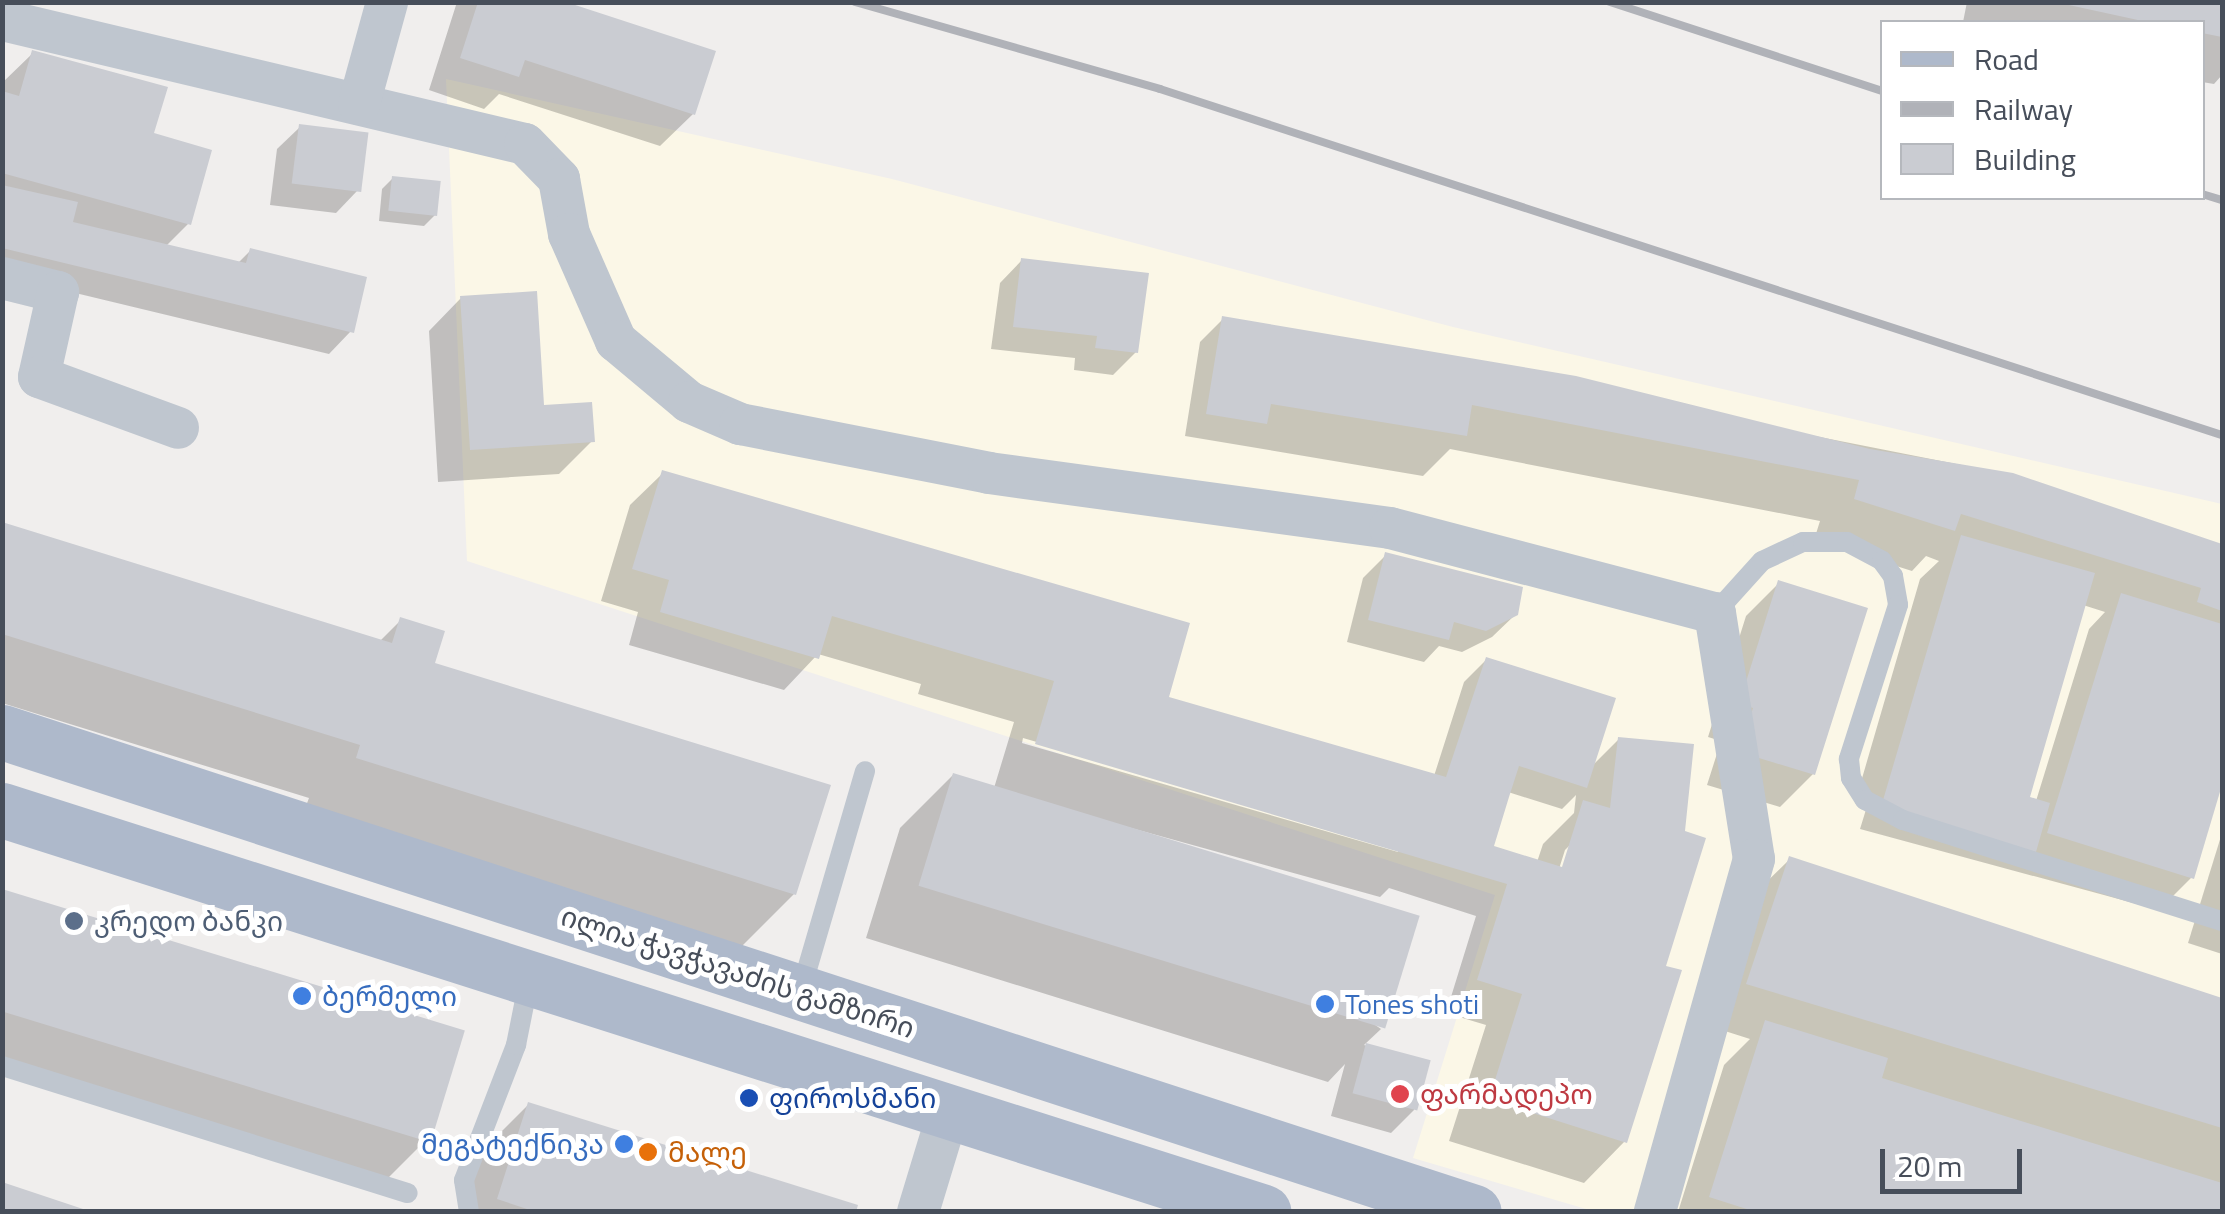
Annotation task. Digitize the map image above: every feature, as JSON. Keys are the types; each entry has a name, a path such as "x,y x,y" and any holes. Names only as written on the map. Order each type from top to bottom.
{"main road":[{"name":"ილია ჭავჭავაძის გამზირი","path":"2,732 1474,1212"},
{"path":"2,810 1264,1212"}],"street":[{"path":"359,104 387,2"},
{"path":"2,20 525,144 559,180 569,234 616,342 690,402 740,424 989,474 1390,528 1715,613 1754,859 1655,1212"},
{"path":"2,278 58,292 38,377 178,428"},
{"path":"918,1212 948,1113"}],"lane":[{"path":"1715,613 1762,561 1803,542 1847,542 1882,560 1893,576 1898,605 1858,746 1849,758 1851,778 1865,800 1903,820 2222,921"},
{"path":"801,992 865,771"},
{"path":"469,1212 464,1180 516,1045 529,978"},
{"path":"2,1066 408,1193"}],"shaded area":[{"path":"446,79 892,179 1453,327 2222,504 2222,1211 1593,1211 1413,1158 1495,895 467,561"}],"building":[{"path":"478,2 566,2 716,51 695,115 525,60 519,77 460,58"},
{"path":"2055,2 2222,2 2222,37 2205,34 2205,20 2138,20"},
{"path":"32,50 168,87 154,133 212,150 191,225 2,173 2,91 19,96"},
{"path":"299,124 368,133 361,192 292,184"},
{"path":"392,176 441,181 437,216 388,211"},
{"path":"2,185 78,202 73,222 246,263 250,248 367,277 354,333 2,248"},
{"path":"1021,258 1149,273 1138,353 1095,348 1097,336 1013,327"},
{"path":"537,291 544,405 592,402 595,442 470,450 460,296"},
{"path":"1222,316 1576,376 1870,449 2013,473 2222,544 2222,611 2197,602 2201,588 1961,514 1955,531 1854,499 1859,480 1472,405 1467,436 1271,404 1267,424 1206,414"},
{"path":"662,470 1190,623 1169,697 1446,777 1486,657 1616,698 1587,788 1519,766 1509,797 1494,846 1562,867 1583,800 1610,808 1618,737 1694,744 1685,831 1706,838 1666,966 1682,970 1627,1143 1489,1099 1522,994 1477,980 1507,884 1035,744 1054,681 832,616 819,659 660,612 669,580 632,569"},
{"path":"2,522 392,643 400,617 445,631 435,663 831,785 796,895 356,758 360,745 2,634"},
{"path":"1961,535 2095,573 2030,797 2050,803 2036,852 1881,807"},
{"path":"1385,552 1523,587 1518,615 1486,631 1454,622 1449,640 1368,620"},
{"path":"1778,580 1868,608 1815,775 1739,752 1753,708 1739,704"},
{"path":"2121,593 2222,624 2222,785 2194,879 2047,833"},
{"path":"953,773 1420,916 1385,1029 919,886"},
{"path":"1789,856 2222,998 2222,1128 1746,984"},
{"path":"2,889 465,1031 431,1142 2,1011"},
{"path":"1765,1020 1888,1058 1882,1078 2222,1183 2222,1212 1756,1212 1709,1197"},
{"path":"1366,1043 1431,1060 1417,1111 1353,1093"},
{"path":"528,1102 858,1205 856,1212 536,1212 497,1199"},
{"path":"2,1182 89,1211 89,1212 2,1212"}],"railway":[{"path":"855,2 1160,89 2222,435"},
{"path":"1610,2 1880,90"},
{"path":"2205,195 2222,200"}],"place":[{"name":"კრედო ბანკი","path":"74,921"},
{"name":"ბერმელი","path":"302,996"},
{"name":"Tones shoti","path":"1325,1004"},
{"name":"ფარმადეპო","path":"1400,1094"},
{"name":"ფიროსმანი","path":"749,1098"},
{"name":"მეგატექნიკა","path":"624,1144"},
{"name":"მალე","path":"648,1152"}]}
